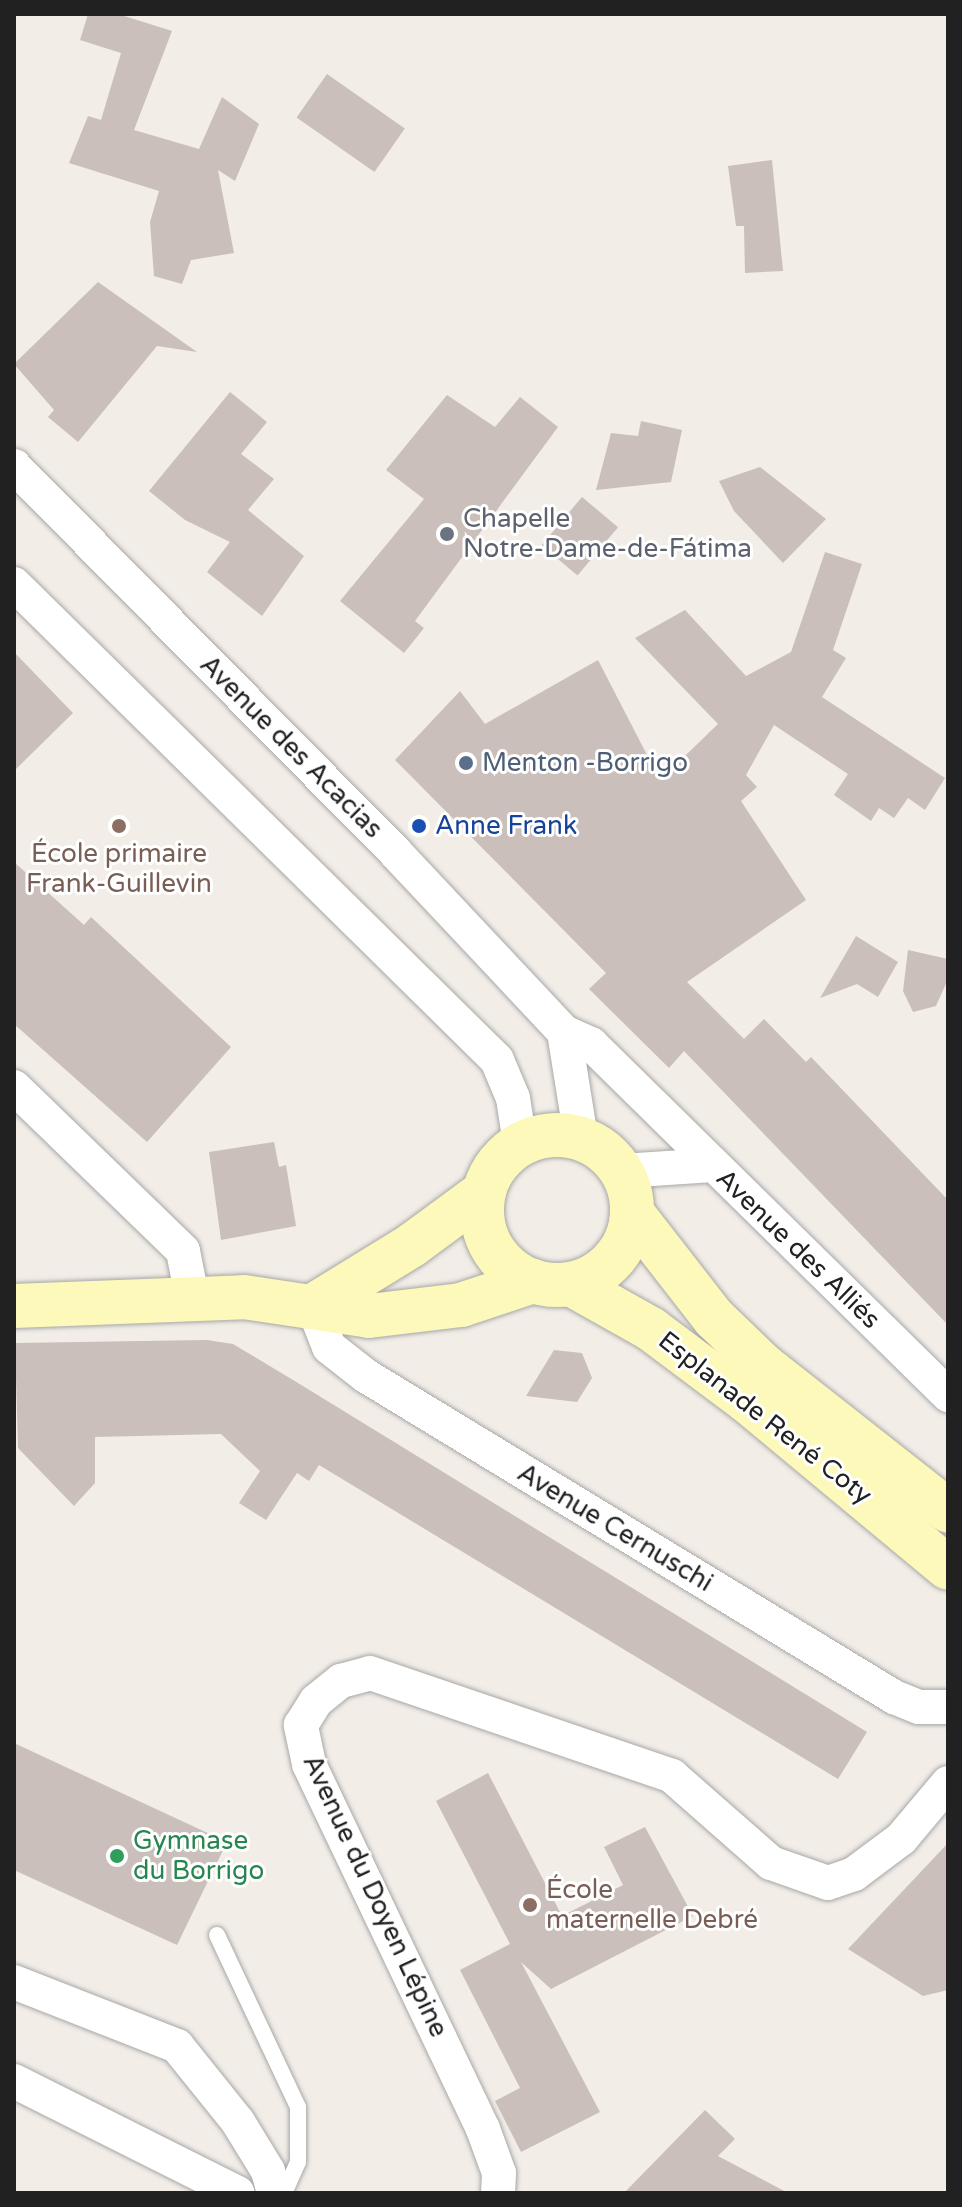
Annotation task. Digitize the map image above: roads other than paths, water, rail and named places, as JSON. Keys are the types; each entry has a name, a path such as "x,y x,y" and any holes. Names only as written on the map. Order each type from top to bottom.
{"street":[{"name":"Avenue des Acacias","path":"14,466 395,852 564,1032 591,1044 713,1165"},
{"path":"14,584 497,1060 513,1098 520,1144"},
{"path":"564,1032 581,1138"},
{"path":"14,1087 183,1251 192,1297"},
{"path":"14,1306 244,1297 369,1316 461,1305 552,1282 590,1278 620,1252 633,1214 622,1171 605,1151 581,1138 560,1134 520,1144 491,1173 484,1192 482,1214 492,1246 513,1271 552,1282"},
{"name":"Avenue des Alliés","path":"622,1171 713,1165 948,1395"},
{"path":"313,1306 412,1245 484,1192"},
{"name":"Esplanade René Coty","path":"633,1214 714,1318 764,1366 948,1511"},
{"name":"Esplanade René Coty","path":"552,1282 651,1329 747,1401 948,1568"},
{"name":"Avenue Cernuschi","path":"313,1306 329,1347 391,1392 894,1697 919,1707 948,1707"},
{"name":"Avenue du Doyen Lépine","path":"498,2193 499,2173 483,2129 309,1764 301,1725 316,1701 341,1681 370,1673 672,1776 771,1863 828,1883 854,1874 901,1839 948,1783"},
{"path":"14,1982 177,2046 238,2122 268,2171 274,2193"},
{"path":"14,2081 238,2193"}],"lane":[{"path":"217,1935 298,2107 298,2162 284,2193"}],"place":[{"name":"Chapelle Notre-Dame-de-Fátima","path":"447,534"},
{"name":"Menton -Borrigo","path":"466,763"},
{"name":"École primaire Frank-Guillevin","path":"119,826"},
{"name":"Anne Frank","path":"419,826"},
{"name":"Gymnase du Borrigo","path":"117,1856"},
{"name":"École maternelle Debré","path":"530,1905"}]}
